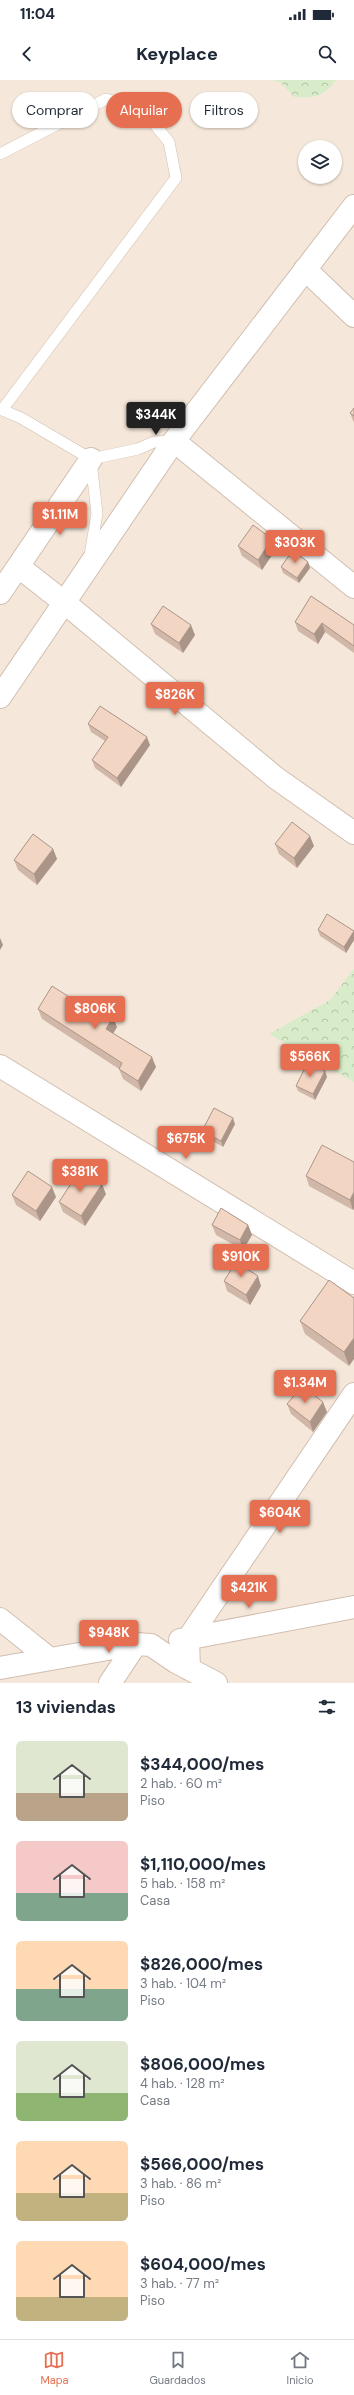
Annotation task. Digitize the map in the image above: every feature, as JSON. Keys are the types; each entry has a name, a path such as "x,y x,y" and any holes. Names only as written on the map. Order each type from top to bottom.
{"street":[{"path":"0,697 65,604 174,441 354,206"},
{"path":"305,269 354,316"},
{"path":"174,441 354,587"},
{"path":"0,593 91,460"},
{"path":"18,568 65,604 276,778 354,833"},
{"path":"0,1066 354,1283"},
{"path":"189,1669 188,1638 354,1394"},
{"path":"0,1668 188,1638 354,1607"},
{"path":"0,1619 50,1659"},
{"path":"144,1645 216,1683"},
{"path":"110,1683 144,1645"}],"lane":[{"path":"0,154 106,99 143,110 169,142 176,178 1,409 21,418 91,460 138,449 154,442 174,441"},
{"path":"89,567 97,513 91,460"}],"shaded area":[{"path":"0,80 354,80 354,1683 0,1683"}],"green space":[{"path":"273,80 336,80 332,86 323,93 313,97 294,97 281,83"},
{"path":"354,969 354,1082 269,1034 330,1000"}],"building":[{"path":"354,408 354,416 350,413"},
{"path":"253,525 272,539 258,560 238,546"},
{"path":"293,550 308,562 297,578 281,567"},
{"path":"311,596 354,625 354,646 322,623 314,634 295,622"},
{"path":"163,606 191,625 179,643 151,624"},
{"path":"100,706 147,737 117,778 92,760 108,737 88,724"},
{"path":"292,822 310,836 294,858 275,844"},
{"path":"33,834 53,849 34,874 14,860"},
{"path":"327,914 354,931 344,947 318,930"},
{"path":"52,986 82,1005 85,1000 113,1017 106,1029 152,1057 138,1081 119,1069 122,1063 38,1009"},
{"path":"308,1062 325,1071 313,1094 296,1086"},
{"path":"214,1108 233,1118 221,1141 202,1131"},
{"path":"322,1145 354,1162 354,1192 350,1200 306,1176"},
{"path":"80,1170 102,1184 81,1216 59,1202"},
{"path":"28,1171 52,1187 36,1211 12,1195"},
{"path":"221,1208 248,1225 240,1240 212,1225"},
{"path":"236,1262 258,1276 246,1295 224,1281"},
{"path":"329,1280 354,1298 354,1338 344,1352 300,1321"},
{"path":"302,1386 323,1402 310,1422 287,1404"}]}
